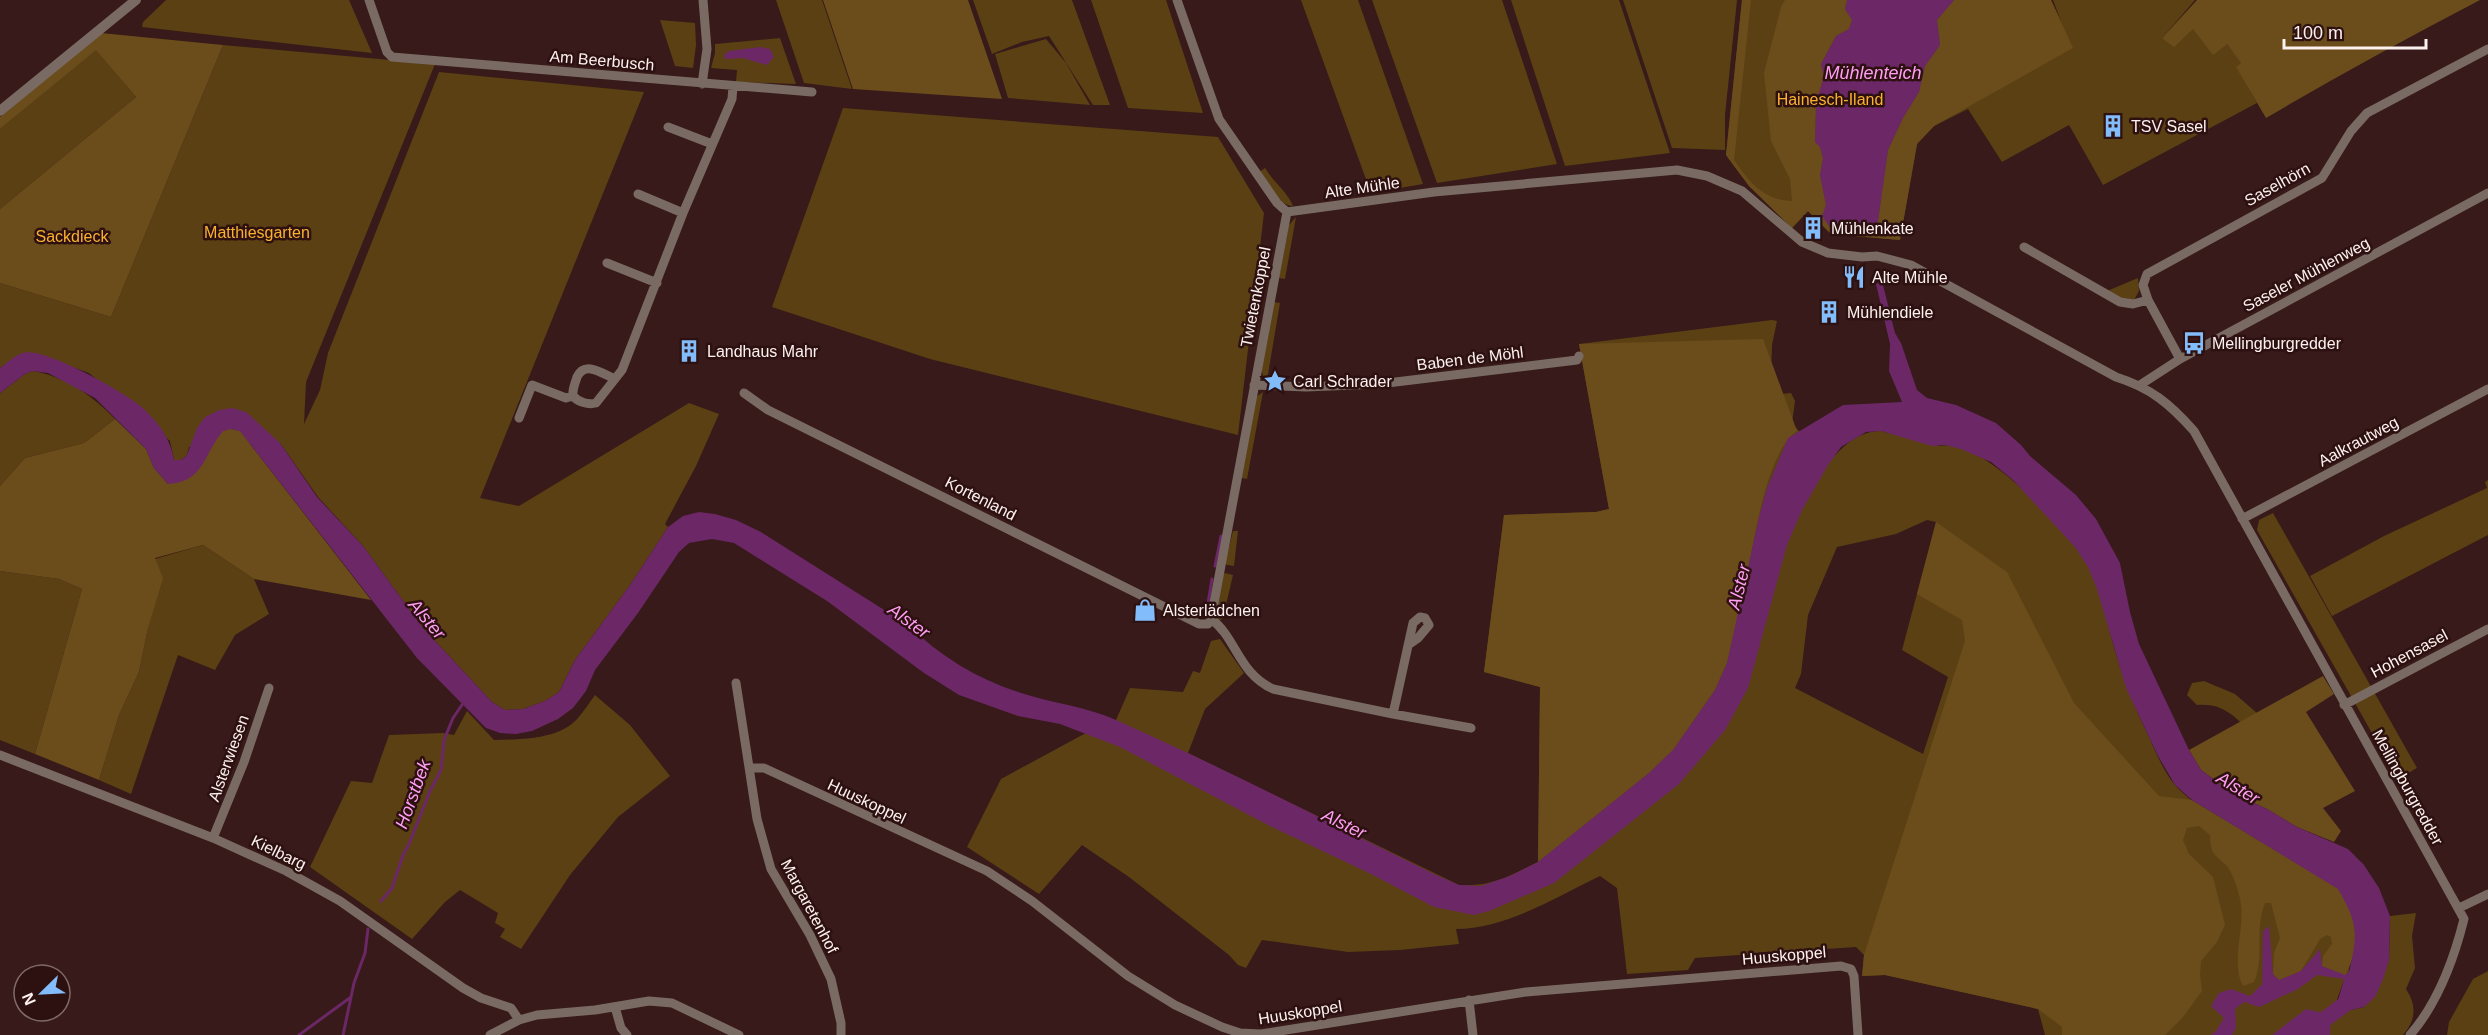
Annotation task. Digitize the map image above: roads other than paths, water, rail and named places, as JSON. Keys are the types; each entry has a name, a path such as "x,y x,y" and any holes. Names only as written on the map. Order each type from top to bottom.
{"street":[{"path":"0,111 136,0"},
{"name":"Am Beerbusch","path":"369,0 389,55 733,87 812,92"},
{"path":"702,84 707,49 703,0"},
{"path":"1178,0 1219,119 1277,203 1287,212"},
{"name":"Saselhörn","path":"2148,300 2143,285 2147,274 2322,178 2351,130 2367,113 2488,49"},
{"path":"615,379 585,368 580,371 572,390 573,396 591,405 596,404 622,370 683,213 732,99 733,87"},
{"path":"668,127 712,144"},
{"name":"Alte Mühle","path":"1287,212 1446,191 1623,173 1692,171 1742,191 1802,242 1832,255 1877,256 1911,265 2116,377 2140,385"},
{"name":"Saseler Mühlenweg","path":"2140,385 2180,359 2488,193"},
{"path":"638,194 683,213"},
{"name":"Twietenkoppel","path":"1209,621 1287,212"},
{"path":"2024,247 2120,302 2133,304 2148,300 2180,359"},
{"path":"607,263 657,283"},
{"name":"Baben de Möhl","path":"1254,385 1306,387 1379,384 1577,360 1579,356"},
{"path":"519,418 532,385 566,398 573,396"},
{"name":"Mellingburgredder","path":"2140,385 2173,407 2194,431 2459,909"},
{"name":"Aalkrautweg","path":"2242,519 2488,389"},
{"name":"Kortenland","path":"744,393 768,410 1199,624 1209,621"},
{"path":"1209,621 1219,627 1252,676 1273,689 1472,728"},
{"name":"Hohensasel","path":"2344,705 2488,628"},
{"path":"1393,714 1408,645"},
{"name":"Margaretenhof","path":"736,683 757,819 771,869 810,935 831,979 842,1035"},
{"name":"Alsterwiesen","path":"213,838 244,762 269,688"},
{"name":"Kielbarg","path":"0,754 213,838 286,871 340,901 463,988 481,998 511,1008 519,1020"},
{"name":"Huuskoppel","path":"750,768 764,768 987,871 1024,895 1153,993 1222,1027 1252,1035 1469,1000 1619,983 1841,966 1851,969 1854,976 1858,1035"},
{"path":"2410,1035 2425,1014 2454,952 2464,919 2459,909 2488,894"},
{"path":"1469,1000 1473,1035"},
{"path":"490,1035 519,1020 537,1015 649,1001 672,1003 739,1035"},
{"path":"615,1007 621,1028 627,1035"}],"water":[{"name":"Mühlenteich","path":"1847,0 1954,0 1937,20 1940,45 1925,66 1919,92 1903,118 1888,150 1878,221 1873,235 1833,232 1822,216 1826,205 1820,175 1823,158 1820,147 1815,142 1816,108 1812,101 1813,96 1819,93 1824,76 1821,64 1836,36 1849,29 1852,20 1845,9"},
{"path":"760,47 770,49 774,57 767,65 743,58 725,59 724,55 729,51"},
{"path":"1882,281 1895,333 1901,343 1917,390 1927,398 1956,405 1996,423 2076,495 2096,519 2120,563 2139,644 2189,750 2201,770 2232,793 2267,809 2297,827 2348,849 2364,865 2379,888 2390,916 2389,960 2375,997 2364,1007 2347,1011 2336,1017 2331,1011 2337,1004 2344,979 2317,975 2298,989 2259,1007 2244,1002 2235,1009 2236,1028 2232,1035 2211,1035 2224,1018 2211,1006 2219,993 2231,989 2250,996 2262,984 2263,931 2269,926 2273,974 2279,980 2301,971 2320,949 2322,966 2345,975 2349,972 2355,938 2353,920 2338,889 2192,800 2175,785 2158,756 2126,688 2097,589 2088,567 2075,547 2014,481 1991,462 1961,449 1945,445 1932,446 1881,431 1866,432 1841,447 1802,510 1787,545 1748,688 1725,730 1679,784 1554,883 1489,911 1474,915 1434,907 1270,826 1120,747 1060,724 1018,716 959,695 924,673 827,601 734,543 712,539 689,543 679,552 638,613 595,670 586,691 573,708 558,719 532,731 516,734 500,733 486,728 417,658 240,431 230,429 223,431 196,473 180,482 168,484 154,468 146,449 95,398 48,373 32,371 0,393 0,368 11,359 23,353 48,357 104,383 144,409 164,432 174,460 181,460 187,455 197,428 205,417 219,410 232,408 246,412 280,443 317,497 363,546 423,628 492,702 505,710 523,709 545,701 559,692 575,660 630,585 668,527 683,516 699,512 715,514 736,520 761,532 908,625 935,648 979,676 1011,690 1116,720 1236,776 1436,875 1459,885 1481,886 1510,876 1538,862 1649,773 1673,750 1715,690 1727,663 1767,488 1788,438 1843,405 1902,402 1889,371 1890,344 1876,284"},
{"path":"2306,1009 2326,1015 2330,1035 2272,1035"}],"waterway":[{"path":"1215,566 1221,536"},
{"path":"1207,609 1212,579"},
{"name":"Horstbek","path":"381,901 392,888 403,855 441,770 444,740 453,718 464,702"},
{"name":"Horstbek","path":"343,1035 354,983 365,953 368,929"},
{"path":"299,1035 351,997"},
{"name":"Alster","path":"2304,1035 2349,1001"}],"place":[{"name":"TSV Sasel","path":"2113,126"},
{"name":"Mühlenkate","path":"1813,228"},
{"name":"Alte Mühle","path":"1854,277"},
{"name":"Mühlendiele","path":"1829,312"},
{"name":"Mellingburgredder","path":"2194,343"},
{"name":"Landhaus Mahr","path":"689,351"},
{"name":"Carl Schrader","path":"1275,381"},
{"name":"Alsterlädchen","path":"1145,610"}],"park label":[{"name":"Hainesch-Iland","path":"1830,99"},
{"name":"Matthiesgarten","path":"257,232"},
{"name":"Sackdieck","path":"72,236"}]}
